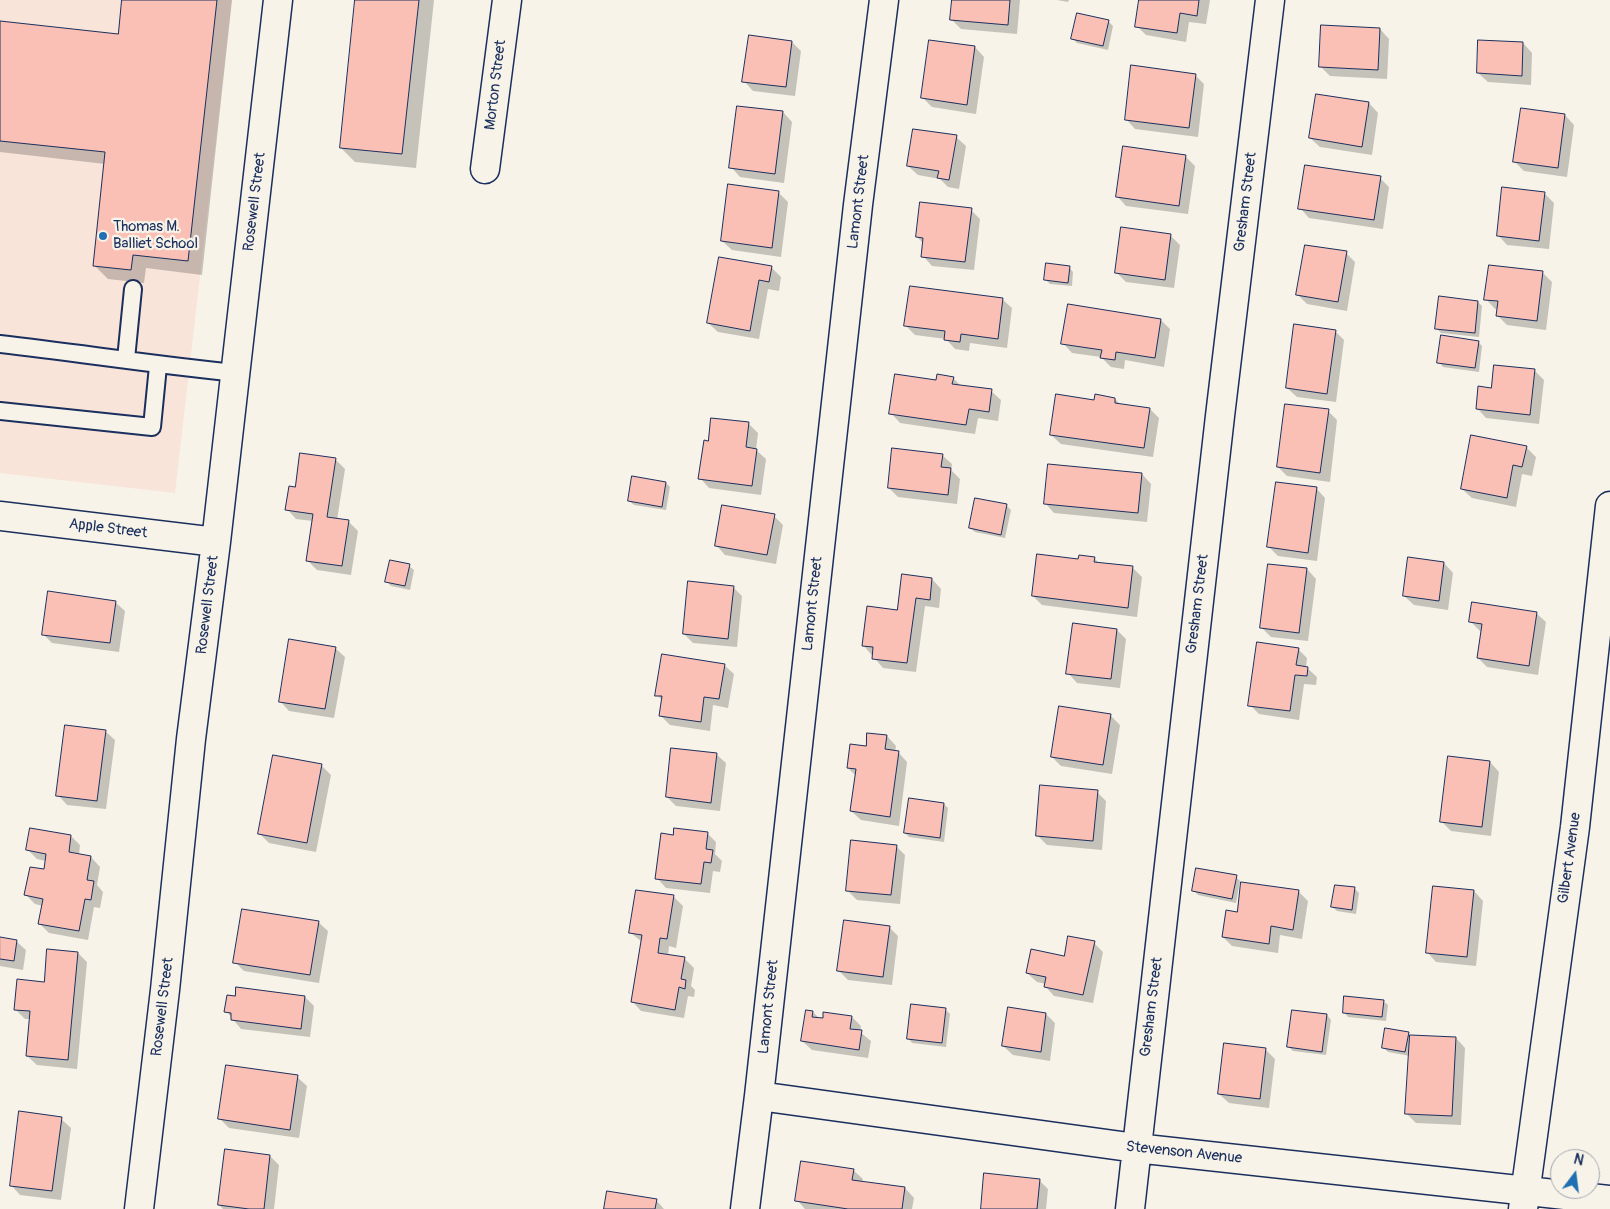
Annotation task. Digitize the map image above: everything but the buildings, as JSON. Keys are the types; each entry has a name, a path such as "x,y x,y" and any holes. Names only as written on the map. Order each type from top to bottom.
{"street":[{"name":"Rosewell Street","path":"138,1209 165,990 191,739 216,542 278,0"},
{"name":"Morton Street","path":"485,169 506,0"},
{"name":"Lamont Street","path":"745,1209 858,205 884,0"},
{"name":"Gresham Street","path":"1130,1209 1221,406 1270,0"},
{"name":"Gilbert Avenue","path":"1524,1199 1575,827 1610,506"},
{"name":"Apple Street","path":"0,516 216,542"},
{"name":"Stevenson Avenue","path":"759,1096 1524,1199 1610,1200"}],"lane":[{"path":"126,359 133,289"},
{"path":"0,344 126,359 158,366 234,373"},
{"path":"0,410 152,427 158,366"}],"shaded area":[{"name":"Thomas M. Balliet School","path":"0,0 232,0 175,493 0,473"}],"place":[{"name":"Thomas M. Balliet School","path":"103,236"}]}
